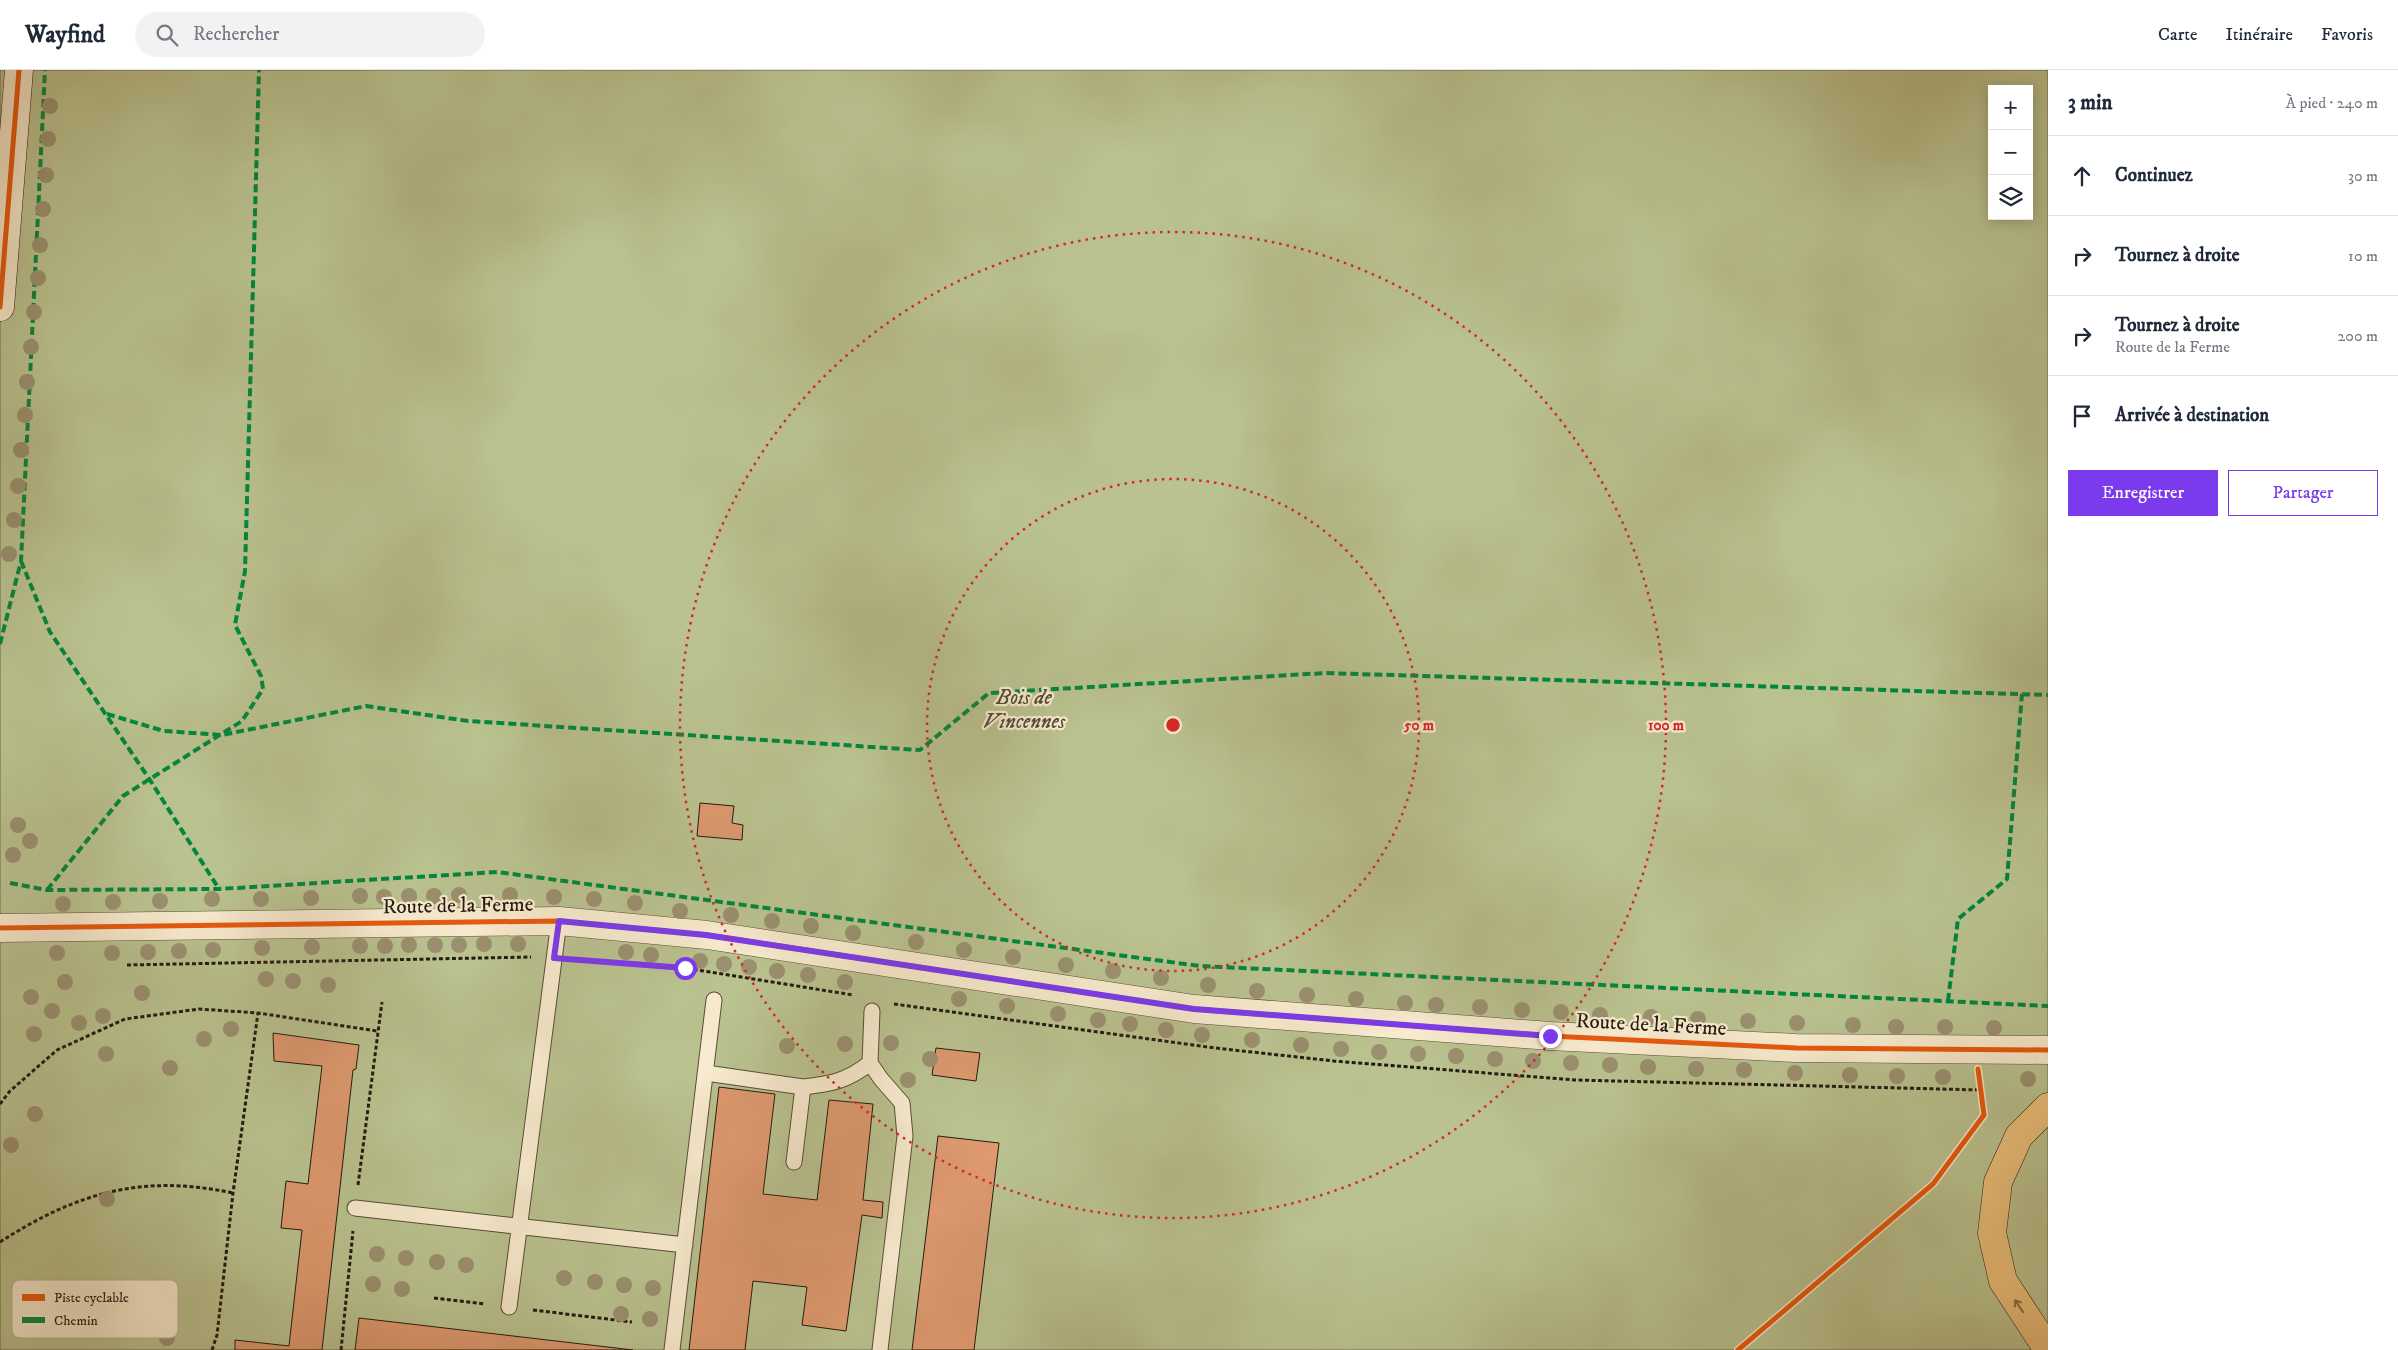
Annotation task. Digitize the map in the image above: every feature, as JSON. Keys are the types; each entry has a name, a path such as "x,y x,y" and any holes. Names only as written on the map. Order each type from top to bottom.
{"highway":[{"path":"2048,1107 2019,1136 1998,1182 1992,1233 2002,1281 2043,1342 2048,1345"}],"street":[{"path":"0,307 9,217 19,70"},
{"name":"Route de la Ferme","path":"0,928 559,921 706,935 1194,1009 1550,1036 1796,1048 2048,1050"}],"lane":[{"path":"509,1307 559,921"},
{"path":"672,1350 714,1000"},
{"path":"872,1011 870,1063 902,1103 905,1136 880,1350"},
{"path":"706,1073 803,1087 833,1084 855,1075 870,1063"},
{"path":"794,1162 803,1087"},
{"path":"355,1208 685,1245"}],"path":[{"path":"127,965 537,957 685,968 855,996"},
{"path":"341,1350 355,1208 382,1002"},
{"path":"887,1003 1215,1048 1334,1062 1575,1080 1980,1090"},
{"path":"0,1104 10,1091 57,1050 126,1019 199,1009 258,1014 377,1030"},
{"path":"212,1350 217,1335 233,1193 258,1014"},
{"path":"0,1242 23,1227 70,1204 114,1190 156,1185 205,1187 233,1193"}],"green space":[{"name":"Bois de Vincennes","path":"0,70 2048,70 2048,1350 0,1350"}],"building":[{"path":"700,803 734,806 732,823 743,825 742,840 697,836"},
{"path":"273,1033 359,1045 356,1069 353,1070 322,1350 235,1350 235,1340 289,1346 302,1230 281,1228 286,1181 308,1184 322,1066 274,1061"},
{"path":"936,1048 980,1053 976,1081 932,1075"},
{"path":"719,1087 775,1094 763,1194 817,1200 829,1100 873,1104 863,1200 883,1202 882,1218 862,1215 846,1331 802,1325 807,1287 753,1281 745,1350 689,1350"},
{"path":"938,1136 999,1143 974,1350 912,1350"},
{"path":"359,1318 633,1350 355,1350"}],"marked path":[{"path":"0,644 21,561 45,70"},
{"path":"47,890 123,796 242,721 263,689 261,676 235,625 245,571 259,70"},
{"path":"21,561 50,632 150,780 219,889"},
{"path":"107,714 164,731 222,735 366,706 468,721 920,750 989,693 1325,673 2048,695"},
{"path":"1948,1001 1958,919 2007,879 2022,694"},
{"path":"10,883 47,890 219,889 497,872 1200,966 2048,1006"}],"cycle path":[{"path":"0,307 19,70"},
{"path":"0,928 559,921 707,935 1194,1009 1550,1036 1796,1048 2048,1050"},
{"path":"1738,1350 1933,1184 1984,1115 1978,1069"}],"route":[{"path":"685,968 554,958 559,921 706,935 1194,1009 1550,1036"}]}
